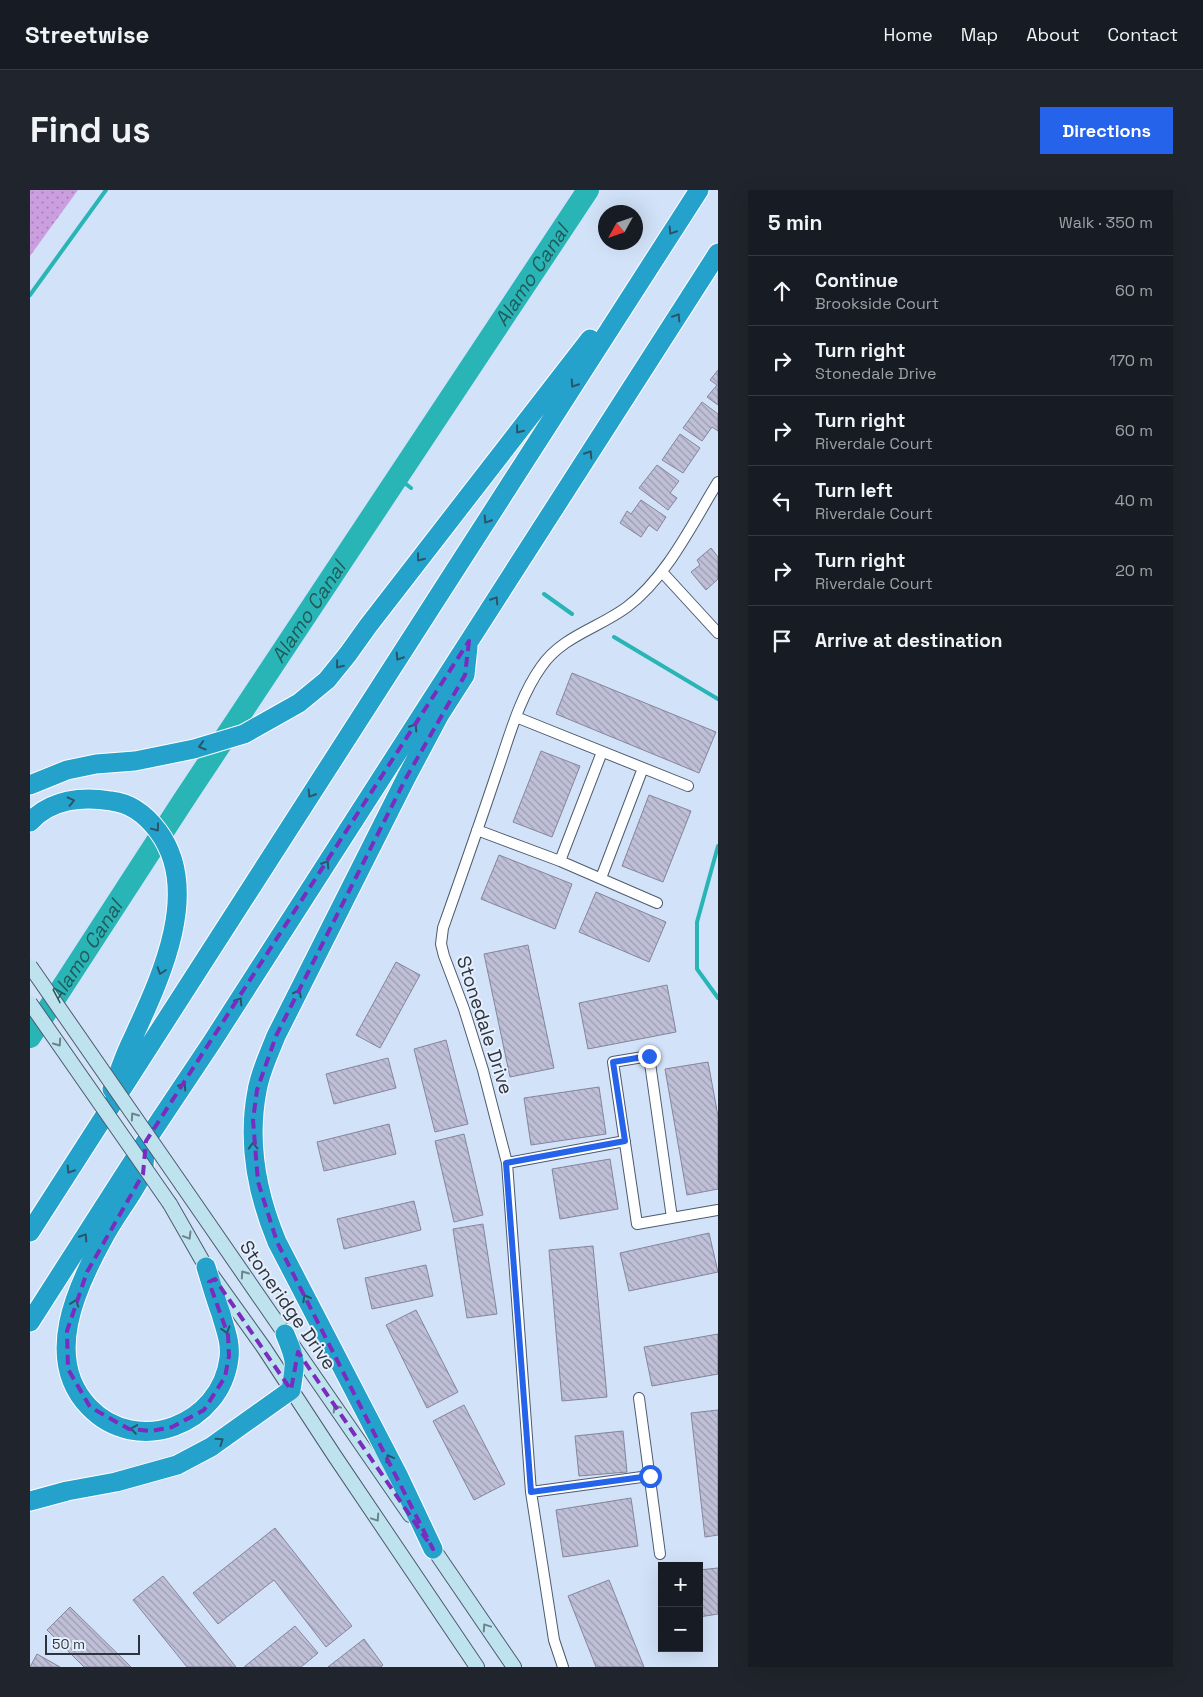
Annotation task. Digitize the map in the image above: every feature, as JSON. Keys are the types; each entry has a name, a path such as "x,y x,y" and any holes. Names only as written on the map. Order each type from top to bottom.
{"highway":[{"path":"30,1232 699,190"},
{"path":"30,1322 212,1042 718,253"},
{"path":"30,785 66,770 96,764 135,761 194,749 244,734 299,703 327,680 597,330 629,298"},
{"path":"433,1549 399,1477 277,1242 265,1213 258,1182 253,1151 253,1120 257,1090 276,1036 406,778 440,714 465,676 469,641"},
{"path":"30,822 50,807 72,799 94,798 116,801 135,809 151,822 164,840 173,862 177,891 174,924 168,952 159,979 96,1129"},
{"path":"146,1141 143,1174 103,1239 87,1272 74,1305 67,1331 65,1350 68,1369 76,1390 90,1407 107,1420 129,1429 151,1431 172,1427 190,1420 204,1410 216,1396 225,1377 229,1356 228,1335 206,1267"},
{"path":"30,1501 66,1491 116,1482 177,1465 211,1446 291,1390 295,1369 294,1356 285,1334"}],"main road":[{"name":"Stoneridge Drive","path":"30,966 514,1667"},
{"path":"30,1003 170,1204 206,1267 264,1348 477,1667"}],"street":[{"name":"Stonedale Drive","path":"563,1667 554,1640 531,1492 506,1163 483,1070 441,944 443,928 516,717 532,681 542,665 557,649 627,607 662,572 718,482"},
{"path":"662,572 718,633"},
{"path":"516,717 688,786"},
{"path":"560,860 602,752"},
{"path":"601,878 643,768"},
{"path":"477,830 560,860 658,903"},
{"path":"672,1218 649,1056 613,1062 637,1224 672,1218 718,1210"},
{"path":"506,1163 625,1141"},
{"path":"639,1398 660,1554"},
{"path":"531,1492 650,1476"}],"highlighted area":[{"path":"469,641 465,675 406,778 276,1036 257,1090 253,1120 258,1182 277,1242 433,1549 298,1352 291,1390 215,1279 209,1282 228,1335 229,1356 225,1377 204,1410 172,1427 151,1431 129,1429 90,1407 68,1369 67,1331 87,1272 143,1174 146,1141"}],"shaded area":[{"path":"30,190 78,190 30,256"}],"building":[{"path":"718,370 718,405 707,397 717,385 710,380"},
{"path":"702,402 718,414 718,431 712,427 702,441 683,428"},
{"path":"680,434 700,448 683,473 662,460"},
{"path":"657,465 679,481 670,493 677,498 668,510 639,488"},
{"path":"641,500 666,517 657,531 649,525 641,537 620,523 627,511 631,514"},
{"path":"711,548 718,557 718,579 706,590 691,572 700,565 697,560"},
{"path":"572,673 716,732 699,773 556,714"},
{"path":"541,751 580,766 552,837 513,822"},
{"path":"649,795 691,811 663,882 622,866"},
{"path":"499,855 572,884 555,929 481,899"},
{"path":"596,892 666,922 649,962 579,932"},
{"path":"528,945 554,1068 510,1077 484,954"},
{"path":"396,962 420,975 380,1048 356,1035"},
{"path":"667,985 676,1032 588,1049 579,1003"},
{"path":"446,1040 468,1124 435,1132 414,1049"},
{"path":"388,1058 396,1088 334,1104 326,1074"},
{"path":"708,1062 718,1116 718,1189 687,1195 665,1069"},
{"path":"599,1087 606,1134 531,1145 524,1098"},
{"path":"389,1124 396,1154 324,1171 317,1142"},
{"path":"464,1134 483,1215 454,1222 435,1141"},
{"path":"610,1159 618,1209 560,1219 552,1169"},
{"path":"414,1201 421,1230 344,1249 337,1219"},
{"path":"483,1224 497,1314 467,1318 453,1229"},
{"path":"709,1233 718,1272 629,1291 620,1253"},
{"path":"593,1246 607,1397 562,1401 549,1250"},
{"path":"426,1265 433,1296 372,1309 365,1278"},
{"path":"416,1310 458,1392 427,1408 386,1325"},
{"path":"718,1334 718,1374 652,1386 644,1347"},
{"path":"464,1405 505,1484 474,1500 433,1421"},
{"path":"718,1410 718,1535 705,1537 691,1413"},
{"path":"623,1431 627,1472 579,1476 575,1436"},
{"path":"631,1498 638,1546 563,1557 556,1510"},
{"path":"275,1528 352,1626 326,1647 274,1580 218,1624 193,1593"},
{"path":"718,1568 718,1614 703,1616 703,1570"},
{"path":"163,1576 236,1667 187,1667 133,1600"},
{"path":"609,1580 644,1667 596,1667 568,1596"},
{"path":"70,1607 131,1667 84,1667 47,1630"},
{"path":"295,1626 318,1653 301,1667 244,1667"},
{"path":"364,1639 383,1665 381,1667 328,1667"},
{"path":"37,1654 60,1667 30,1667"}],"waterway":[{"path":"30,295 106,190"},
{"name":"Alamo Canal","path":"30,1037 183,801 588,190"},
{"path":"397,477 411,488"},
{"path":"544,594 572,614"},
{"path":"614,637 718,699"},
{"path":"718,846 697,922 697,969 718,998"}],"route":[{"path":"649,1056 613,1062 625,1141 506,1163 531,1492 650,1476"}]}
